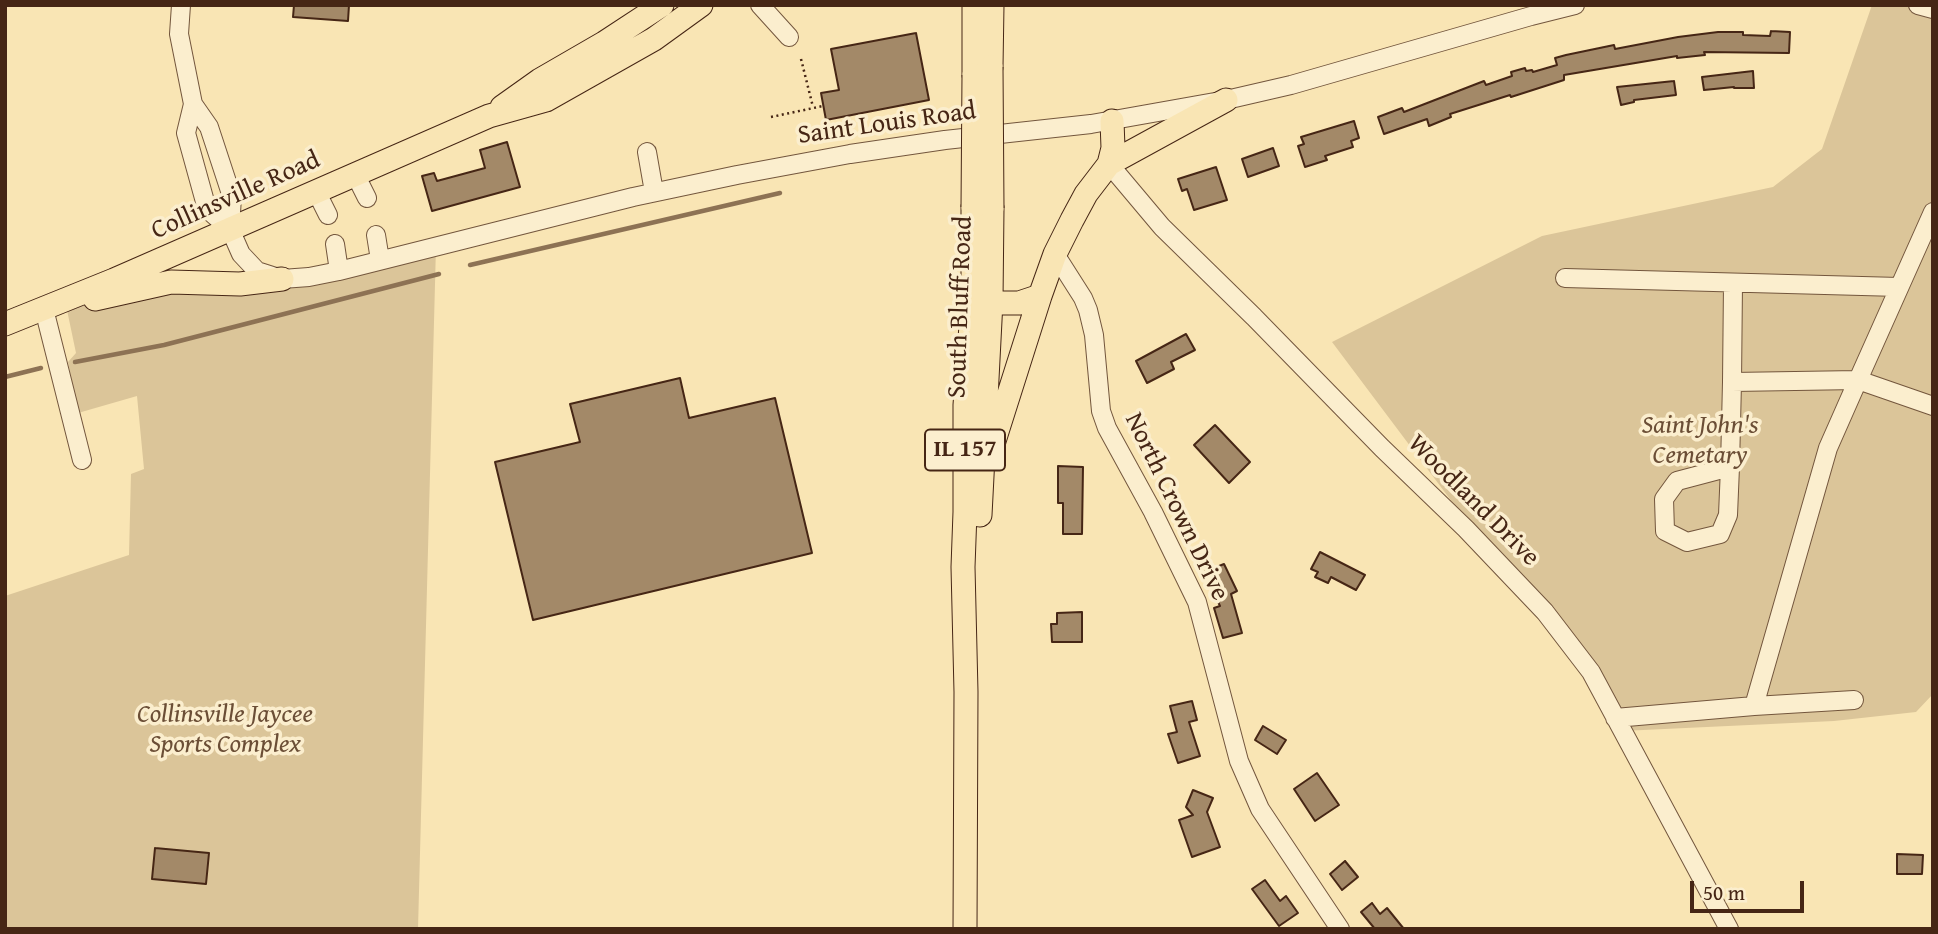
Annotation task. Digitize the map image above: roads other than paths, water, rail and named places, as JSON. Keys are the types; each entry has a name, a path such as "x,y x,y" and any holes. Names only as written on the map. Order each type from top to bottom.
{"main road":[{"name":"Collinsville Road","path":"489,116 540,80 662,5"},
{"name":"Collinsville Road","path":"5,324 489,116 546,100 654,39 701,5"},
{"name":"South Bluff Road","path":"974,5 983,71"},
{"name":"South Bluff Road","path":"966,692 975,629 981,495 983,71 992,5"},
{"path":"1109,164 1226,100"},
{"path":"981,495 1001,416 1055,254 1086,194 1109,164 1113,149 1112,121"},
{"path":"44,309 171,282 240,284 282,279"},
{"path":"982,300 1019,303 1040,296"},
{"name":"South Bluff Road","path":"965,929 965,405 982,300"}],"street":[{"path":"181,5 179,34 193,104 209,127 232,197 230,229"},
{"path":"760,5 789,37"},
{"name":"Saint Louis Road","path":"282,279 339,271 654,192 737,175 850,154 1112,121 1226,100 1291,85 1575,5"},
{"path":"1918,5 1933,9"},
{"path":"193,104 186,134 207,209 230,229 241,254 257,271 282,279"},
{"path":"647,152 654,192"},
{"name":"Woodland Drive","path":"1109,164 1162,227 1466,529 1545,612 1591,673 1729,929"},
{"path":"355,174 367,198"},
{"path":"316,191 328,215"},
{"path":"1754,706 1828,448 1933,212"},
{"path":"376,235 380,260"},
{"path":"335,244 339,271"},
{"name":"North Crown Drive","path":"1055,254 1088,310 1094,335 1101,411 1107,428 1153,512 1197,602 1239,761 1261,808 1340,929"},
{"path":"1565,278 1899,287"},
{"path":"1730,467 1677,481 1664,499 1665,531 1687,542 1720,534 1728,515 1730,467 1732,382 1733,284"},
{"path":"44,309 82,460"},
{"path":"1732,382 1858,380 1933,406"},
{"path":"1615,718 1854,700"}],"waterway":[{"path":"470,265 780,193"},
{"path":"75,362 164,345 439,274"},
{"path":"5,377 41,368"}],"park label":[{"name":"Saint John's Cemetary","path":"1700,441"},
{"name":"Collinsville Jaycee Sports Complex","path":"225,730"}]}
